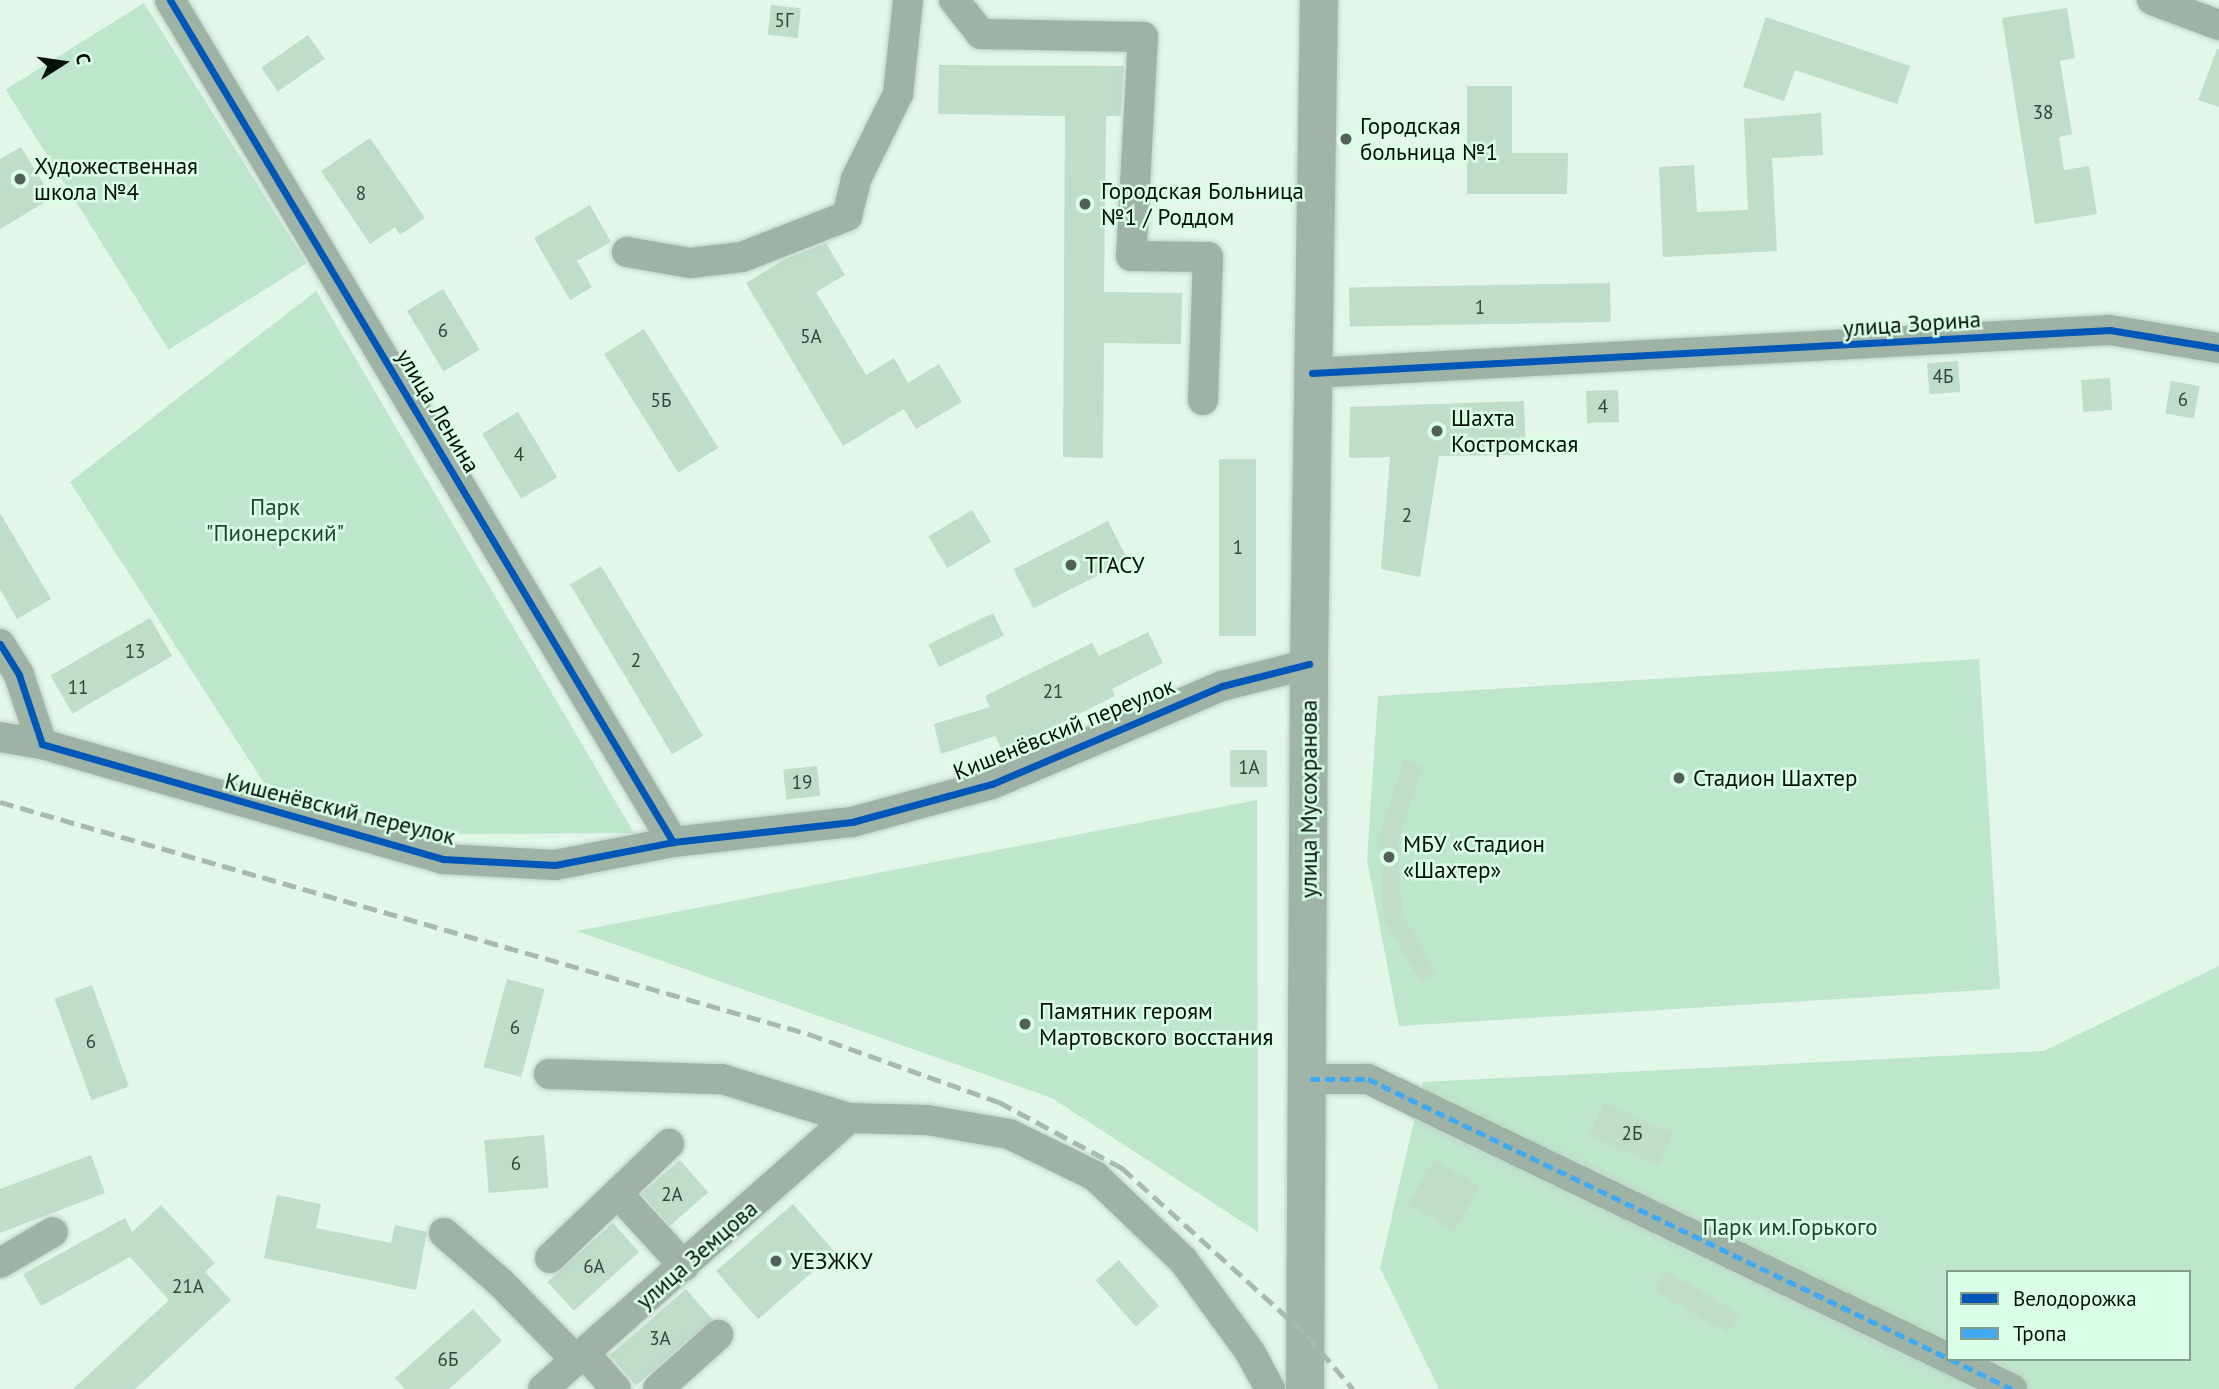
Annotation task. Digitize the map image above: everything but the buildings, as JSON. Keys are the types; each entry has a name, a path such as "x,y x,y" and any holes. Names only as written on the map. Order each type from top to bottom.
{"main road":[{"name":"улица Мусохранова","path":"1306,1389 1310,1079 1309,664 1319,0"}],"street":[{"name":"улица Ленина","path":"170,0 673,842"},
{"path":"628,252 690,262 742,257 847,216 856,179 898,94 908,0"},
{"path":"954,0 981,34 1143,37 1131,256 1208,257 1203,400"},
{"path":"2152,0 2219,24"},
{"name":"улица Зорина","path":"1312,373 2110,330 2219,348"},
{"path":"0,644 19,675 42,744"},
{"name":"Кишенёвский переулок","path":"0,737 42,744 146,778 443,859 555,864 673,842 852,822 992,784 1199,695 1309,664"},
{"path":"549,1074 722,1079 849,1118 926,1120 1009,1134 1095,1176 1183,1260 1250,1352 1270,1389"},
{"path":"1310,1079 1368,1079 1946,1358"},
{"name":"улица Земцова","path":"542,1389 849,1118"},
{"path":"550,1258 620,1196 669,1144"},
{"path":"620,1196 684,1266"},
{"path":"0,1263 53,1232"},
{"path":"444,1233 616,1389"},
{"path":"658,1389 718,1335"},
{"path":"1953,1361 2012,1389"}],"green space":[{"path":"144,3 307,263 168,350 6,89"},
{"name":"Парк \"Пионерский\"","path":"316,291 634,833 433,834 264,783 70,482"},
{"name":"Стадион Шахтер","path":"1979,659 2000,989 1399,1026 1367,860 1378,696"},
{"path":"1257,800 1258,1232 1052,1098 577,931"},
{"name":"Парк им.Горького","path":"2219,966 2219,1389 1439,1389 1380,1268 1423,1082 2044,1051"}],"railway":[{"path":"0,802 809,1034 999,1102 1122,1168 1307,1335 1353,1389"}],"marked path":[{"path":"1310,1079 1368,1079 1946,1357"},
{"path":"1954,1361 2012,1389"}],"cycle path":[{"path":"170,0 673,842"},
{"path":"1312,373 2110,330 2219,348"},
{"path":"0,644 19,675 42,744 443,859 555,865 673,842 852,822 992,784 1222,686 1309,664"}],"place":[{"name":"Городская больница №1","path":"1346,139"},
{"name":"Художественная школа №4","path":"20,179"},
{"name":"Городская Больница №1 / Роддом","path":"1085,204"},
{"name":"Шахта Костромская","path":"1437,431"},
{"name":"ТГАСУ","path":"1071,565"},
{"name":"Стадион Шахтер","path":"1679,778"},
{"name":"МБУ «Стадион «Шахтер»","path":"1389,857"},
{"name":"Памятник героям Мартовского восстания","path":"1025,1024"},
{"name":"УЕЗЖКУ","path":"776,1261"}]}
